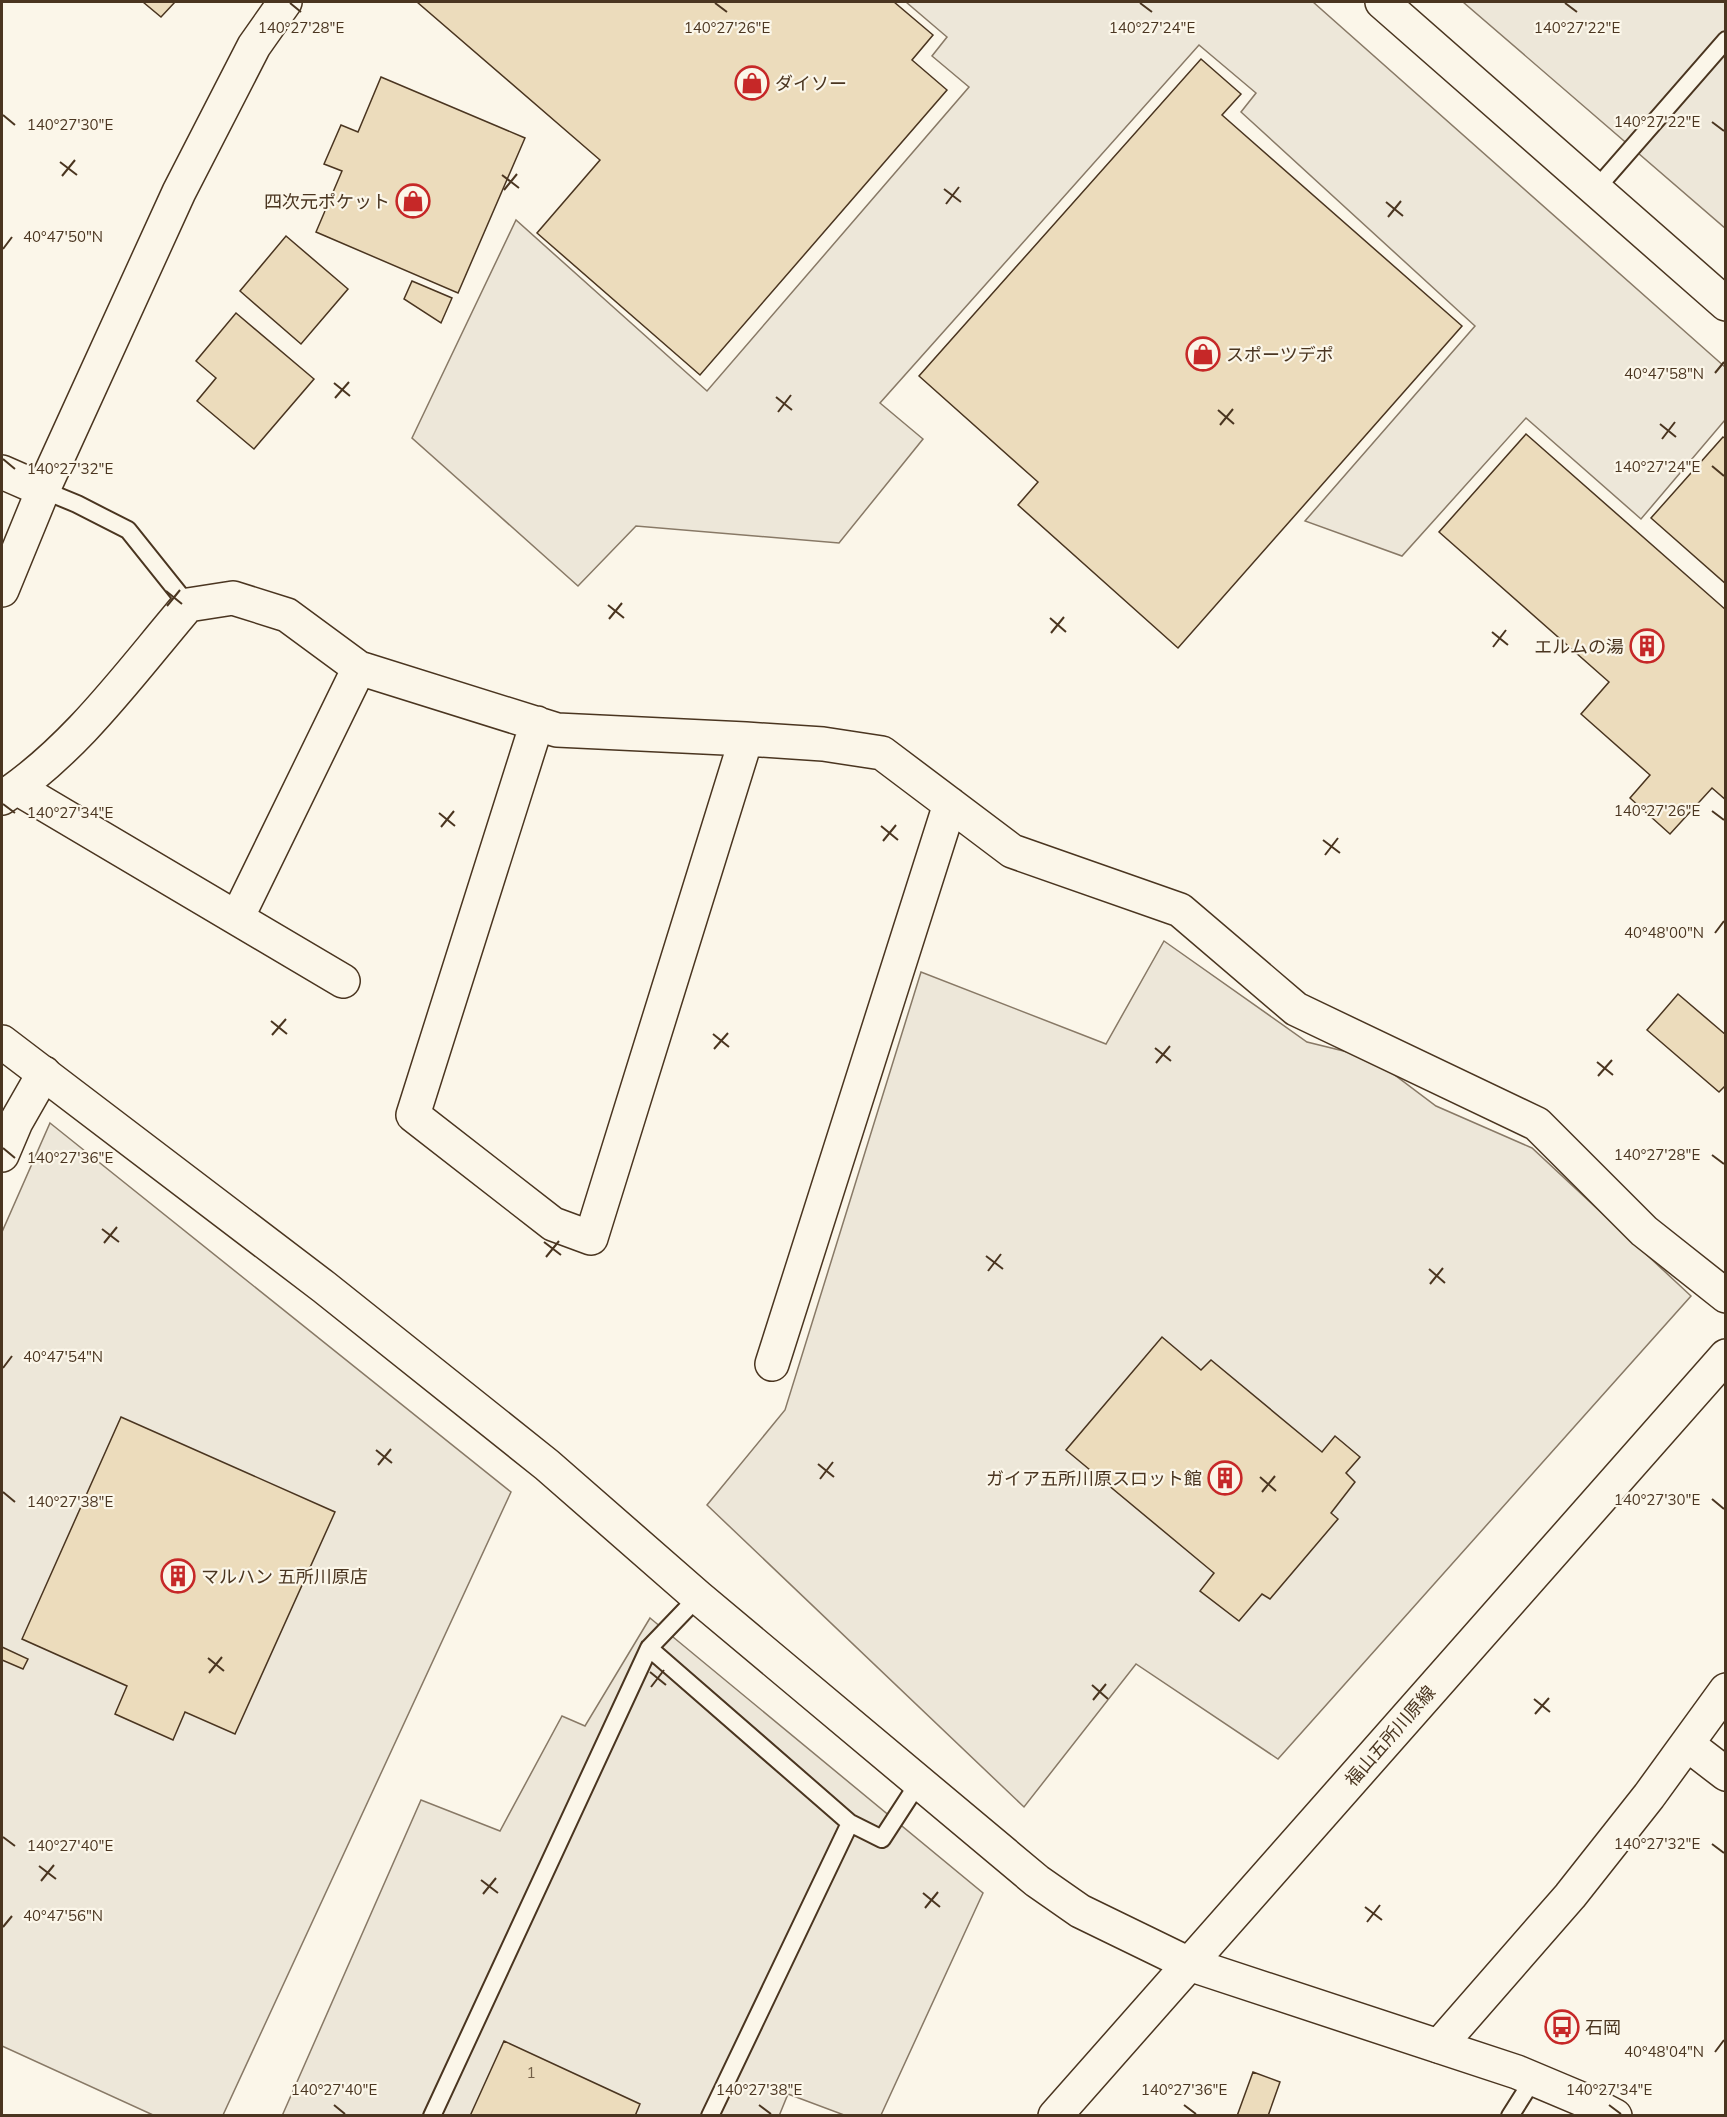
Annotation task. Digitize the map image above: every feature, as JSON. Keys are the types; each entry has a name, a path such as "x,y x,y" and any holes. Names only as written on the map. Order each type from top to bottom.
{"street":[{"path":"2,590 43,490 178,192 254,46 285,2"},
{"path":"1382,2 1725,304"},
{"path":"2,472 43,490"},
{"path":"343,981 237,918 9,793 69,745 188,605 232,598 287,615 359,668 557,730 823,744 882,753 1012,851 1180,910 1296,1009 1538,1124 1644,1231 1725,1296"},
{"path":"237,918 359,668"},
{"path":"537,723 413,1115 553,1224 591,1238 746,739"},
{"path":"772,1364 950,804"},
{"path":"2,1042 324,1287 546,1465 698,1597 1037,1881 1080,1911 1189,1964 1534,2078 1616,2115"},
{"path":"2,1155 16,1122 44,1073"},
{"name":"福山五所川原線","path":"1055,2115 1725,1356"},
{"path":"1439,2046 1570,1896 1687,1744 1725,1690"},
{"path":"1687,1744 1725,1774"}],"lane":[{"path":"1596,189 1725,40"},
{"path":"43,490 77,504 128,530 188,605"},
{"path":"432,2115 649,1648 698,1597"},
{"path":"649,1648 850,1823 882,1839 919,1782"},
{"path":"710,2115 850,1823"},
{"path":"1510,2115 1534,2078"}],"shaded area":[{"path":"906,2 1313,2 1725,367 1725,420 1641,519 1526,418 1402,556 1305,521 1475,326 1241,112 1256,93 1199,45 880,403 923,439 839,543 636,526 578,586 412,438 516,220 707,391 969,87 932,56 947,37"},
{"path":"1463,2 1725,2 1725,228"},
{"path":"1164,941 1307,1042 1372,1058 1436,1106 1532,1148 1691,1296 1278,1759 1136,1664 1024,1807 707,1505 785,1410 921,972 1106,1044"},
{"path":"50,1123 511,1492 223,2115 153,2115 2,2046 2,1232"},
{"path":"650,1618 983,1893 881,2115 844,2115 788,2094 779,2116 282,2116 421,1800 500,1831 562,1716 585,1726"}],"building":[{"path":"143,2 175,2 161,17"},
{"path":"417,2 894,2 933,35 912,60 947,90 700,375 537,233 600,160"},
{"path":"1201,59 1241,94 1222,115 1462,326 1178,648 1018,505 1038,482 919,376"},
{"name":"四次元ポケット","path":"381,77 525,138 458,293 316,232 342,171 324,164 341,125 358,132"},
{"path":"286,236 348,289 301,344 240,291"},
{"path":"412,281 452,298 441,323 404,299"},
{"path":"236,313 314,379 254,449 197,401 216,378 196,361"},
{"name":"エルムの湯","path":"1526,434 1726,610 1726,800 1712,788 1670,834 1630,798 1650,775 1581,714 1609,682 1439,532"},
{"path":"1723,437 1726,439 1726,584 1651,518"},
{"path":"1678,994 1726,1035 1726,1085 1719,1092 1647,1030"},
{"name":"ガイア五所川原スロット館","path":"1162,1337 1201,1370 1211,1360 1322,1452 1335,1436 1360,1457 1346,1473 1355,1482 1331,1513 1338,1519 1270,1599 1262,1594 1239,1621 1200,1591 1214,1573 1066,1450"},
{"name":"マルハン 五所川原店","path":"121,1417 335,1512 235,1734 185,1712 173,1740 115,1714 127,1686 22,1639"},
{"path":"2,1647 28,1659 23,1669 2,1660"},
{"path":"504,2041 640,2104 635,2116 470,2116"},
{"path":"1253,2072 1280,2082 1268,2116 1237,2116"}],"place":[{"name":"ダイソー","path":"752,83"},
{"name":"四次元ポケット","path":"413,201"},
{"name":"スポーツデポ","path":"1203,354"},
{"name":"エルムの湯","path":"1647,646"},
{"name":"ガイア五所川原スロット館","path":"1225,1478"},
{"name":"マルハン 五所川原店","path":"178,1576"},
{"name":"石岡","path":"1562,2027"}]}
